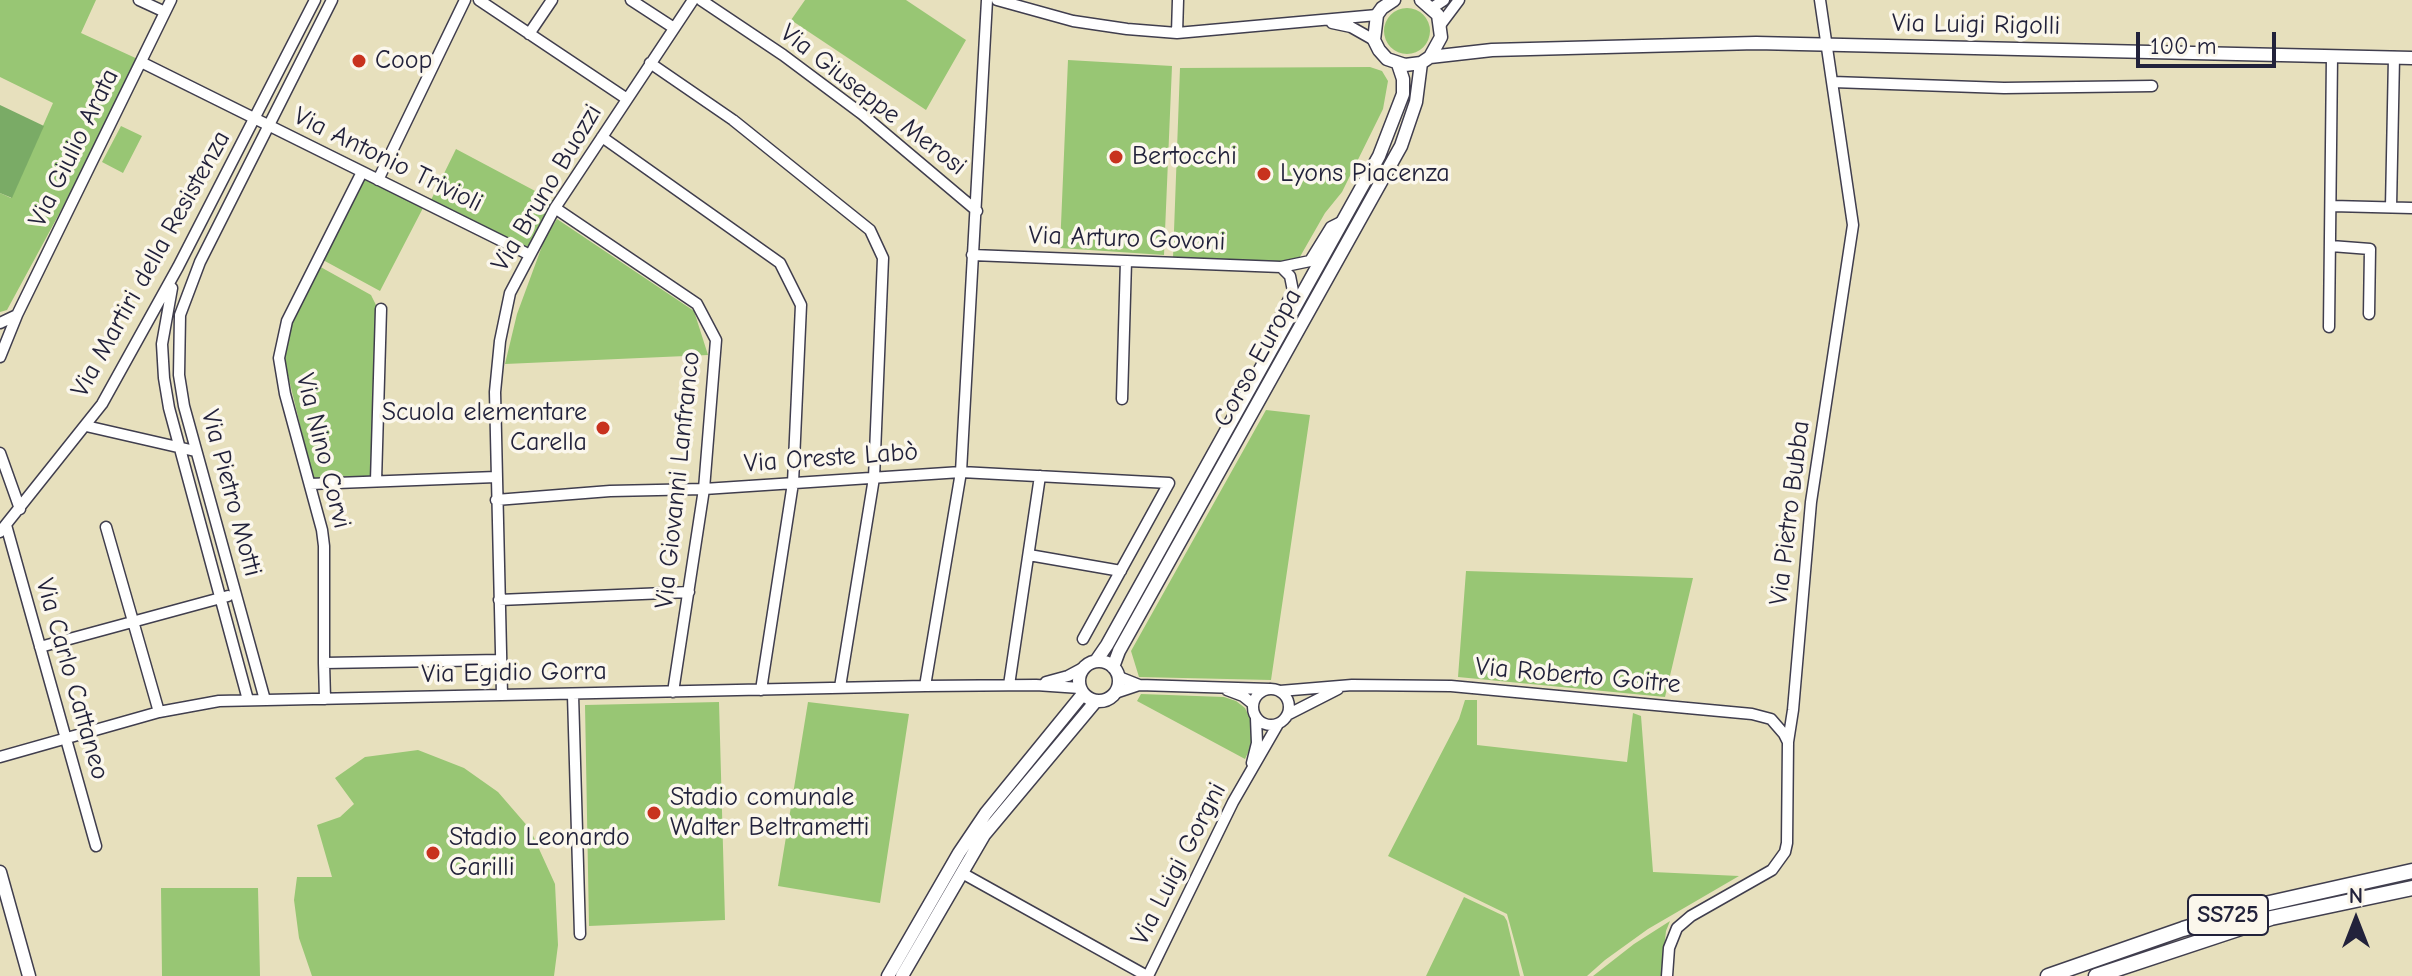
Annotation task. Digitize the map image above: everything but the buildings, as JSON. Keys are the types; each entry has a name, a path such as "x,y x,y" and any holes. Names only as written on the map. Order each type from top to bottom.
{"highway":[{"name":"SS725","path":"2048,976 2265,904 2412,871"},
{"name":"SS725","path":"2096,976 2271,918 2412,888"}],"main road":[{"path":"1394,0 1377,15 1374,40 1379,50 1398,64"},
{"path":"1425,60 1441,30 1428,2"},
{"name":"Via Luigi Rigolli","path":"1441,30 1462,48 1492,50 1687,43 1827,43 2412,58"},
{"name":"Via Luigi Rigolli","path":"1398,64 1492,50"},
{"name":"Corso Europa","path":"1115,693 1119,651 1401,146 1416,102 1425,60"},
{"name":"Corso Europa","path":"1083,668 1096,661 1115,631 1379,156 1396,118 1404,88 1398,64"},
{"path":"1096,661 1108,663 1116,672"},
{"path":"888,976 959,853 986,813 1081,691 1079,678 1083,668"},
{"path":"1081,691 1096,701 1107,700 1115,693"},
{"path":"902,976 984,835 1096,701"},
{"path":"0,872 29,976"}],"street":[{"path":"139,0 165,12"},
{"name":"Via Giulio Arata","path":"0,357 17,315 171,0"},
{"name":"Via Martiri della Resistenza","path":"3,528 102,404 178,267 315,0"},
{"name":"Via Martiri della Resistenza","path":"186,295 332,0"},
{"path":"378,180 465,0"},
{"path":"479,0 627,99"},
{"path":"529,34 552,0"},
{"path":"631,0 674,28"},
{"name":"Via Bruno Buozzi","path":"502,695 495,392 500,341 510,293 555,208 693,0"},
{"name":"Via Giuseppe Merosi","path":"701,0 783,55 850,106 977,211"},
{"path":"925,686 961,472 987,0"},
{"path":"997,0 1073,21 1177,33 1377,15"},
{"path":"1177,33 1178,0"},
{"path":"1441,30 1459,0"},
{"name":"Via Pietro Bubba","path":"1667,976 1669,948 1677,928 1691,916 1772,870 1785,852 1788,742 1811,502 1853,225 1820,0"},
{"path":"1318,21 1351,27 1374,40"},
{"path":"2329,327 2332,56"},
{"path":"2391,207 2394,57"},
{"name":"Via Antonio Trivioli","path":"141,62 530,255"},
{"path":"650,63 733,120 870,230 883,258 874,478 840,687"},
{"path":"1833,82 2004,88 2152,86"},
{"path":"602,137 780,263 801,305 793,483 761,690"},
{"name":"Via Nino Corvi","path":"324,663 324,546 279,358 287,321 362,172"},
{"path":"2332,206 2412,208"},
{"name":"Via Giovanni Lanfranco","path":"555,208 697,304 716,340 704,489 673,692"},
{"name":"Via Arturo Govoni","path":"972,255 1281,267 1310,261 1331,227 1343,221"},
{"path":"2331,246 2370,249 2369,314"},
{"path":"1122,399 1126,261"},
{"name":"Via Pietro Motti","path":"178,267 165,315 162,344 164,378 178,449 248,700"},
{"path":"1268,355 1271,335 1293,291 1290,276 1281,267"},
{"name":"Via Pietro Motti","path":"186,295 180,315 179,375 195,451 265,700"},
{"path":"376,481 381,309"},
{"path":"0,323 17,315"},
{"name":"Via Pietro Motti","path":"86,426 178,449"},
{"path":"178,449 195,451"},
{"path":"0,453 20,509"},
{"name":"Via Oreste Labò","path":"496,500 961,472 1169,483 1121,571"},
{"path":"1009,685 1040,476"},
{"path":"310,484 496,477"},
{"path":"106,527 159,712"},
{"name":"Via Carlo Cattaneo","path":"3,528 96,846"},
{"path":"1029,555 1121,571 1083,639"},
{"path":"499,600 689,592"},
{"path":"40,647 236,594"},
{"path":"325,699 324,663 501,660"},
{"name":"Via Egidio Gorra","path":"1036,685 1068,676 1083,668"},
{"name":"Via Roberto Goitre","path":"1116,672 1139,685"},
{"name":"Via Egidio Gorra","path":"0,757 159,712 219,701 1009,685 1081,691"},
{"name":"Via Roberto Goitre","path":"1115,693 1139,685 1252,686 1275,690 1352,685 1515,690 1752,714 1771,719 1788,742"},
{"name":"Via Roberto Goitre","path":"1289,714 1324,694 1352,685"},
{"name":"Via Roberto Goitre","path":"1213,688 1237,693 1253,704"},
{"path":"1275,690 1288,698 1289,714 1278,724 1266,725 1256,718 1253,704 1259,693 1275,690"},
{"path":"573,695 580,934"},
{"name":"Via Luigi Gorgni","path":"1250,772 1257,743 1256,718"},
{"name":"Via Luigi Gorgni","path":"1147,976 1250,772 1278,724"},
{"path":"962,873 1147,976"}],"green space":[{"path":"0,0 96,0 81,33 142,61 7,310 0,312 0,193 11,198 53,103 0,77"},
{"path":"805,0 906,0 966,40 926,110 791,20"},
{"path":"1407,8 1416,9 1423,15 1429,22 1429,40 1423,47 1416,53 1407,54 1398,53 1391,47 1385,40 1384,31 1385,22 1391,15 1398,9"},
{"name":"Bertocchi","path":"1068,60 1172,66 1164,255 1060,248"},
{"name":"Lyons Piacenza","path":"1370,67 1382,71 1388,81 1383,109 1342,192 1325,213 1297,262 1173,258 1180,68"},
{"path":"0,105 44,126 12,198 0,193"},
{"path":"121,126 142,136 123,173 102,162"},
{"path":"456,149 554,201 528,249 431,200"},
{"path":"364,179 423,208 380,291 323,260"},
{"path":"557,219 694,311 708,355 505,364 517,314 545,238"},
{"path":"317,265 371,295 377,307 373,476 313,478 284,359 288,327"},
{"path":"1266,410 1310,415 1271,680 1139,677 1131,651"},
{"path":"1466,571 1693,578 1665,697 1458,677"},
{"path":"1141,694 1224,697 1236,701 1245,708 1252,723 1253,742 1245,759 1137,701"},
{"path":"1465,700 1477,700 1477,745 1627,762 1633,713 1641,716 1653,872 1739,876 1648,929 1587,976 1524,976 1507,914 1388,856 1459,719"},
{"name":"Stadio comunale Walter Beltrametti","path":"719,702 725,920 589,926 585,705"},
{"path":"808,702 909,714 880,903 778,886"},
{"name":"Stadio Leonardo Garilli","path":"418,750 464,768 498,792 530,829 555,884 558,945 554,976 312,976 299,938 294,900 297,877 332,877 317,825 340,817 354,804 335,778 365,757"},
{"path":"161,888 258,888 260,976 162,976"},
{"path":"1464,897 1504,916 1520,976 1426,976"},
{"path":"1670,921 1661,976 1593,976 1634,944"}],"place":[{"name":"Coop","path":"359,61"},
{"name":"Bertocchi","path":"1116,157"},
{"name":"Lyons Piacenza","path":"1264,174"},
{"name":"Scuola elementare Carella","path":"603,428"},
{"name":"Stadio comunale Walter Beltrametti","path":"654,813"},
{"name":"Stadio Leonardo Garilli","path":"433,853"}]}
